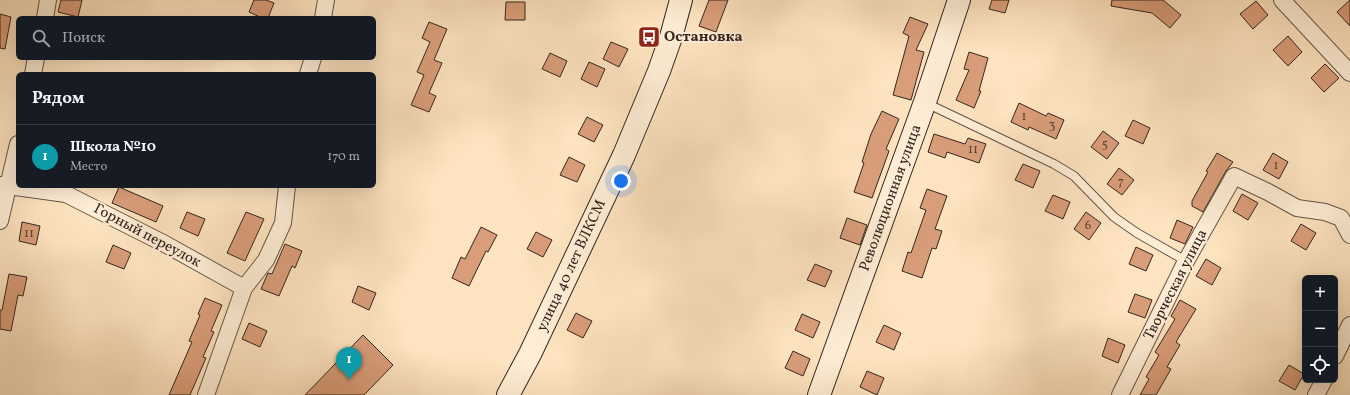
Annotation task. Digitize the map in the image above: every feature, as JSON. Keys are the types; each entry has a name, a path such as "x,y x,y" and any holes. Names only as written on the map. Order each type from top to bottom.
{"street":[{"path":"45,16 48,0"},
{"path":"323,16 326,0"},
{"name":"улица 40 лет ВЛКСМ","path":"508,395 530,354 624,155 659,70 671,37 681,0"},
{"name":"Революционная улица","path":"819,395 925,102 960,0"},
{"path":"1282,0 1350,72"},
{"path":"33,72 36,60"},
{"path":"309,72 312,60"},
{"path":"0,221 4,186 16,150"},
{"name":"Творческая улица","path":"1120,395 1186,262 1234,176 1298,208 1325,212 1341,218 1350,235"},
{"name":"Горный переулок","path":"4,186 16,188"},
{"name":"Горный переулок","path":"20,188 66,194 165,244 244,288"},
{"path":"206,395 244,288 266,260 283,223 288,188"},
{"path":"1338,350 1350,325"},
{"path":"1316,395 1322,383"}],"lane":[{"path":"925,102 1054,164 1074,176 1114,217 1137,233 1186,262"}],"building":[{"path":"61,0 82,0 78,16 58,12"},
{"path":"254,0 266,0 274,3 269,16 258,16 249,12"},
{"path":"709,0 728,0 716,32 699,26"},
{"path":"992,0 1009,0 1005,13 989,9"},
{"path":"1112,0 1163,0 1181,15 1170,28 1152,13 1111,6"},
{"path":"1350,0 1350,26 1337,12"},
{"path":"1256,1 1268,15 1253,29 1240,14"},
{"path":"506,2 525,2 525,20 505,20"},
{"path":"0,14 11,17 5,49 0,48"},
{"path":"910,17 928,24 916,50 924,52 911,100 893,95 909,36 903,33"},
{"path":"429,22 447,29 434,60 442,63 429,93 436,96 429,112 411,105 424,75 417,72 430,42 422,38"},
{"path":"1288,36 1302,52 1288,66 1273,50"},
{"path":"611,42 628,49 619,67 603,59"},
{"path":"969,52 988,58 979,91 981,91 974,108 956,100 969,70 964,69"},
{"path":"550,53 567,61 560,77 542,69"},
{"path":"589,62 605,69 597,87 581,79"},
{"path":"1325,64 1339,78 1324,92 1311,78"},
{"path":"1019,103 1046,116 1048,113 1064,120 1056,139 1029,127 1028,130 1011,122"},
{"path":"882,111 899,119 886,149 889,151 872,198 854,192 864,163 862,162 871,134"},
{"path":"587,117 603,125 594,142 578,134"},
{"path":"1133,120 1150,128 1143,144 1125,136"},
{"path":"1103,131 1119,143 1107,159 1091,147"},
{"path":"934,134 965,144 968,138 986,144 979,163 947,152 945,158 928,152"},
{"path":"1217,153 1233,162 1226,171 1203,212 1192,206 1192,201 1208,172 1206,171"},
{"path":"1273,153 1288,162 1279,179 1263,170"},
{"path":"569,157 585,165 577,182 560,175"},
{"path":"1023,164 1040,171 1033,188 1015,180"},
{"path":"1119,168 1134,180 1122,195 1107,184"},
{"path":"119,188 121,188 163,206 156,222 112,203"},
{"path":"927,189 947,196 935,229 942,231 936,249 932,248 922,278 902,271 908,252 911,253 926,210 920,208"},
{"path":"1242,194 1258,203 1248,220 1233,211"},
{"path":"1053,195 1070,202 1063,219 1045,211"},
{"path":"187,212 205,219 198,236 180,228"},
{"path":"246,212 264,219 245,261 227,253"},
{"path":"1086,212 1101,223 1089,240 1074,229"},
{"path":"847,218 867,225 860,245 840,238"},
{"path":"1177,220 1193,227 1185,244 1170,238"},
{"path":"22,222 40,226 36,245 19,241"},
{"path":"1301,224 1316,233 1306,250 1291,241"},
{"path":"481,227 497,235 488,252 486,251 469,286 452,278 461,257 465,259"},
{"path":"536,232 552,240 543,257 527,249"},
{"path":"285,244 302,251 295,268 292,266 279,296 261,289 268,273 272,274"},
{"path":"113,245 131,253 124,269 106,262"},
{"path":"1136,247 1153,255 1146,271 1129,264"},
{"path":"1206,259 1221,268 1212,285 1196,276"},
{"path":"815,264 832,271 825,287 807,280"},
{"path":"9,274 27,277 23,296 18,295 11,331 0,329 0,310 2,310"},
{"path":"358,286 376,293 369,310 352,302"},
{"path":"1135,294 1152,300 1145,318 1128,312"},
{"path":"205,298 222,305 211,331 214,332 203,357 206,358 190,395 169,395 192,342 189,341 200,315 198,314"},
{"path":"1180,300 1196,309 1176,342 1180,345 1167,367 1171,369 1156,395 1140,395 1149,379 1146,377 1159,355 1155,352 1175,319 1171,316"},
{"path":"576,313 592,321 583,338 567,330"},
{"path":"802,314 820,322 813,338 795,330"},
{"path":"249,323 267,331 260,347 242,339"},
{"path":"884,325 901,333 894,350 876,342"},
{"path":"363,335 393,365 364,395 305,395"},
{"path":"1108,338 1125,345 1118,363 1102,356"},
{"path":"793,351 810,359 803,376 785,368"},
{"path":"1289,365 1302,373 1302,378 1295,390 1279,381"},
{"path":"867,371 884,378 877,395 860,387"}],"place":[{"name":"Остановка","path":"649,37"},
{"name":"Школа №10","path":"349,380"}]}
